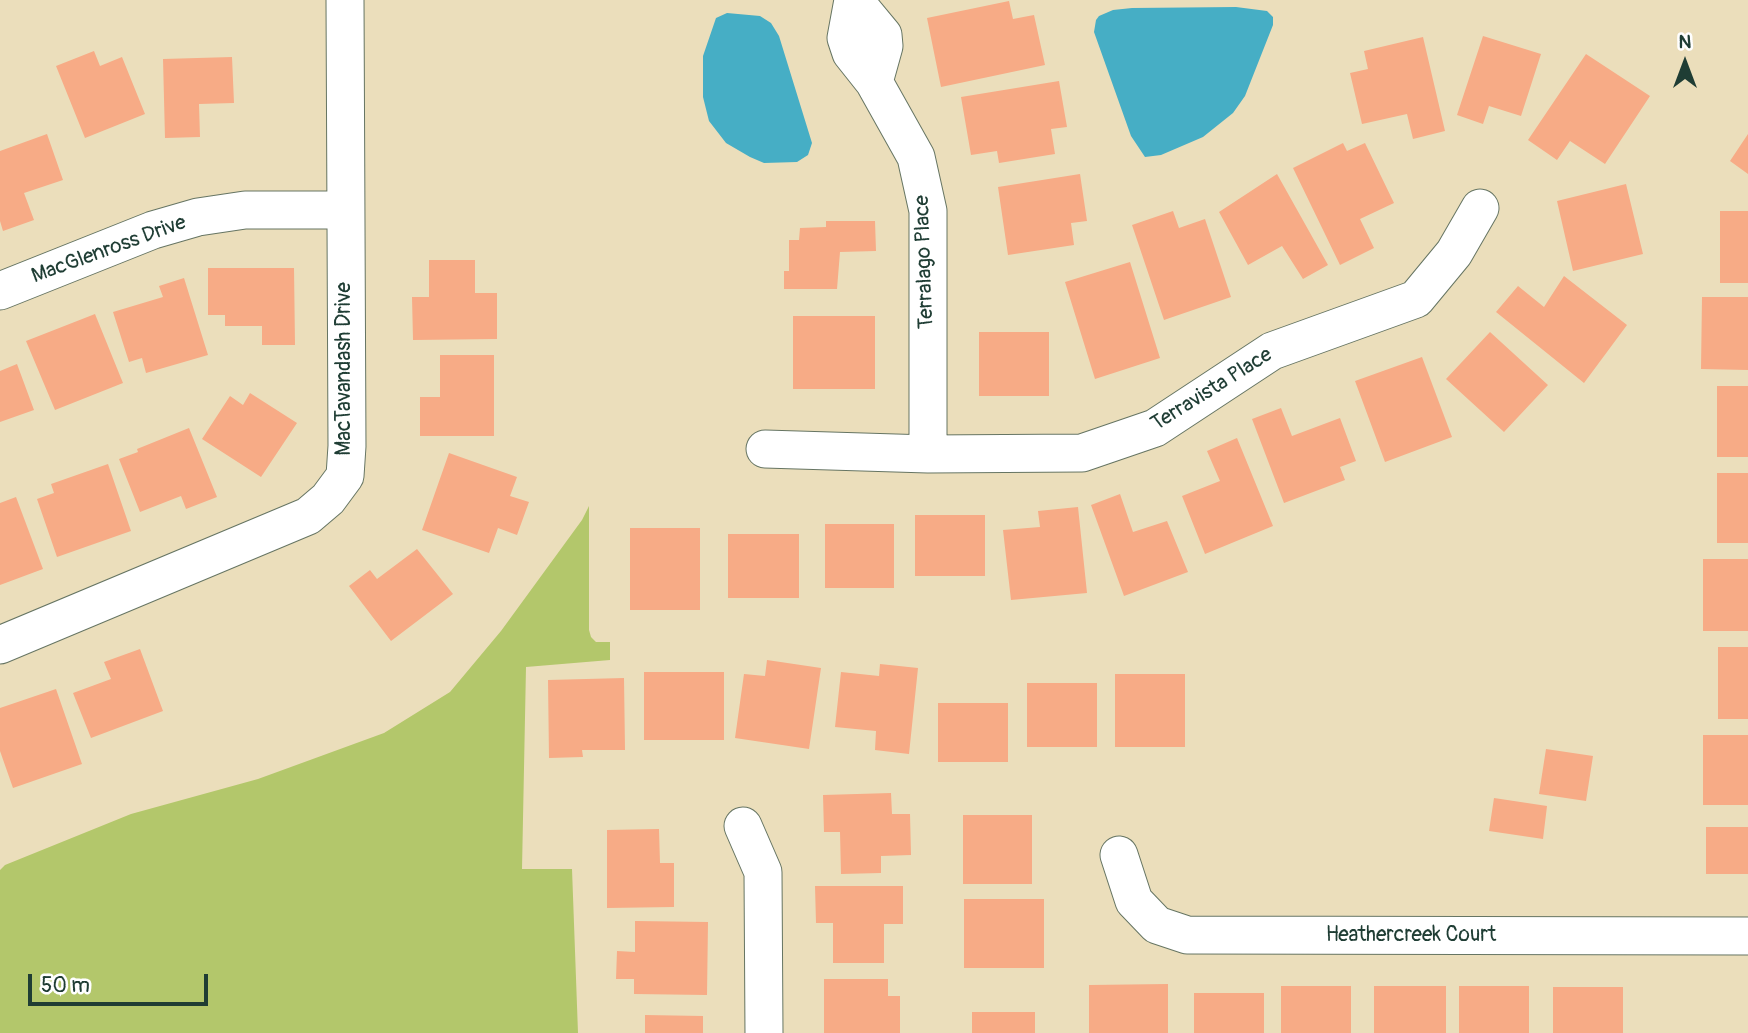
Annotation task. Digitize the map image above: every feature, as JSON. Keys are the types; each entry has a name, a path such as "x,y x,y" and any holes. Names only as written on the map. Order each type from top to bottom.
{"street":[{"name":"MacTavandash Drive","path":"0,645 308,516 328,499 345,476 345,0"},
{"name":"Terralago Place","path":"854,0 846,38 851,53 874,82 916,157 928,211 928,454"},
{"name":"Terravista Place","path":"765,449 928,454 1082,453 1156,428 1272,351 1416,299 1454,253 1480,208"},
{"name":"MacGlenross Drive","path":"0,291 153,230 198,217 246,210 344,209"},
{"path":"743,826 763,872 764,1033"},
{"name":"Heathercreek Court","path":"1119,855 1134,901 1157,925 1187,935 1748,936"}],"green space":[{"path":"589,506 589,630 596,642 610,642 610,660 526,667 522,869 572,869 578,1033 0,1033 0,870 5,865 131,814 258,779 384,733 450,692 501,631 582,520"}],"water":[{"path":"1236,7 1267,11 1273,17 1273,25 1245,96 1233,113 1203,137 1161,155 1145,157 1131,136 1094,32 1096,20 1113,10 1132,8"},
{"path":"727,13 760,16 771,23 779,36 812,143 808,155 797,162 764,163 750,157 726,143 709,121 703,97 703,56 716,18"}],"building":[{"path":"1009,1 1013,19 1034,15 1045,65 941,87 927,18"},
{"path":"1483,36 1541,54 1521,116 1489,106 1483,124 1457,115"},
{"path":"1423,37 1445,131 1413,139 1407,114 1362,124 1350,73 1368,69 1364,51"},
{"path":"94,51 100,66 122,57 145,114 85,138 56,66"},
{"path":"1586,54 1650,96 1605,164 1570,141 1557,160 1528,140"},
{"path":"232,57 234,103 199,104 200,137 165,138 163,59"},
{"path":"1059,81 1067,127 1051,129 1055,154 999,163 997,151 971,155 961,97"},
{"path":"47,134 63,180 24,193 34,220 3,231 0,221 0,151"},
{"path":"1748,134 1748,174 1730,161"},
{"path":"1343,143 1347,151 1365,143 1394,203 1360,219 1374,248 1340,265 1293,168"},
{"path":"1080,174 1087,221 1071,223 1074,245 1008,255 998,187"},
{"path":"1277,174 1328,265 1303,279 1282,246 1248,265 1219,212"},
{"path":"1626,184 1643,254 1573,271 1557,201"},
{"path":"1173,211 1179,228 1205,219 1231,297 1164,320 1132,225"},
{"path":"1720,211 1748,211 1748,283 1720,283"},
{"path":"826,221 875,221 876,251 840,252 837,289 784,289 784,271 789,271 789,240 799,240 800,228 826,227"},
{"path":"429,260 475,260 475,293 497,293 497,339 413,340 412,297 429,297"},
{"path":"1130,262 1160,358 1095,379 1065,282"},
{"path":"208,268 294,268 295,345 262,345 262,326 225,326 225,315 208,315"},
{"path":"1564,276 1627,325 1584,383 1496,312 1518,286 1544,307"},
{"path":"184,278 208,355 146,373 142,358 129,362 113,312 163,297 159,286"},
{"path":"1702,297 1748,297 1748,370 1701,369"},
{"path":"95,314 123,383 55,410 26,341"},
{"path":"793,316 875,316 875,389 793,389"},
{"path":"979,332 1049,332 1049,396 979,396"},
{"path":"1490,332 1548,385 1504,432 1446,379"},
{"path":"440,355 494,355 494,436 420,436 420,397 440,397"},
{"path":"1422,357 1452,437 1385,462 1355,381"},
{"path":"17,364 34,410 0,422 0,371"},
{"path":"1717,386 1748,386 1748,457 1717,457"},
{"path":"250,393 297,423 261,477 202,439 230,396 243,405"},
{"path":"1281,408 1292,436 1340,418 1356,461 1340,467 1345,480 1284,503 1252,419"},
{"path":"189,428 217,497 186,509 181,496 140,512 119,459"},
{"path":"1237,438 1273,526 1205,554 1182,496 1220,481 1207,451"},
{"path":"449,453 517,477 510,496 529,502 517,535 498,528 489,553 422,530"},
{"path":"108,464 131,531 57,557 37,499 54,493 51,484"},
{"path":"1717,473 1748,473 1748,543 1717,543"},
{"path":"1120,494 1133,532 1167,521 1188,572 1124,596 1091,505"},
{"path":"16,497 43,569 0,585 0,503"},
{"path":"1078,507 1087,593 1011,600 1003,530 1040,527 1038,511"},
{"path":"915,515 985,515 985,576 915,576"},
{"path":"825,524 894,524 894,588 825,588"},
{"path":"630,528 700,528 700,610 630,610"},
{"path":"728,534 799,534 799,598 728,598"},
{"path":"417,549 453,594 391,641 349,586 370,570 377,579"},
{"path":"1703,559 1748,559 1748,631 1703,631"},
{"path":"1718,647 1748,647 1748,719 1718,719"},
{"path":"140,649 163,711 91,738 73,693 111,679 104,662"},
{"path":"767,660 821,668 809,749 735,738 744,674 765,676"},
{"path":"880,664 918,668 909,754 875,750 876,731 835,727 841,672 879,676"},
{"path":"644,672 724,672 724,740 644,740"},
{"path":"1115,674 1185,674 1185,747 1115,747"},
{"path":"624,678 625,750 582,750 583,757 549,758 548,680"},
{"path":"1027,683 1097,683 1097,747 1027,747"},
{"path":"56,689 82,764 13,788 0,751 0,708"},
{"path":"938,703 1008,703 1008,762 938,762"},
{"path":"1703,735 1748,735 1748,805 1703,805"},
{"path":"1546,749 1593,756 1586,801 1539,794"},
{"path":"891,793 892,814 910,814 911,855 881,856 881,873 841,874 840,832 824,832 823,795"},
{"path":"1494,798 1547,806 1543,839 1489,831"},
{"path":"963,815 1032,815 1032,884 963,884"},
{"path":"1706,827 1748,827 1748,874 1706,874"},
{"path":"659,829 660,863 674,863 674,907 607,908 607,830"},
{"path":"815,886 903,886 903,924 884,924 884,963 833,963 833,923 816,923"},
{"path":"964,899 1044,899 1044,968 964,968"},
{"path":"635,921 708,922 707,995 634,994 634,979 616,979 617,951 635,952"},
{"path":"824,979 888,979 888,996 900,996 900,1033 824,1033"},
{"path":"1168,984 1168,1033 1089,1033 1089,985"},
{"path":"1281,986 1351,986 1351,1033 1281,1033"},
{"path":"1374,986 1446,986 1446,1033 1374,1033"},
{"path":"1459,986 1529,986 1529,1033 1459,1033"},
{"path":"1553,987 1623,987 1623,1033 1553,1033"},
{"path":"1194,993 1264,993 1264,1033 1194,1033"},
{"path":"972,1012 1035,1012 1035,1033 972,1033"},
{"path":"645,1015 703,1016 703,1033 645,1033"}]}
